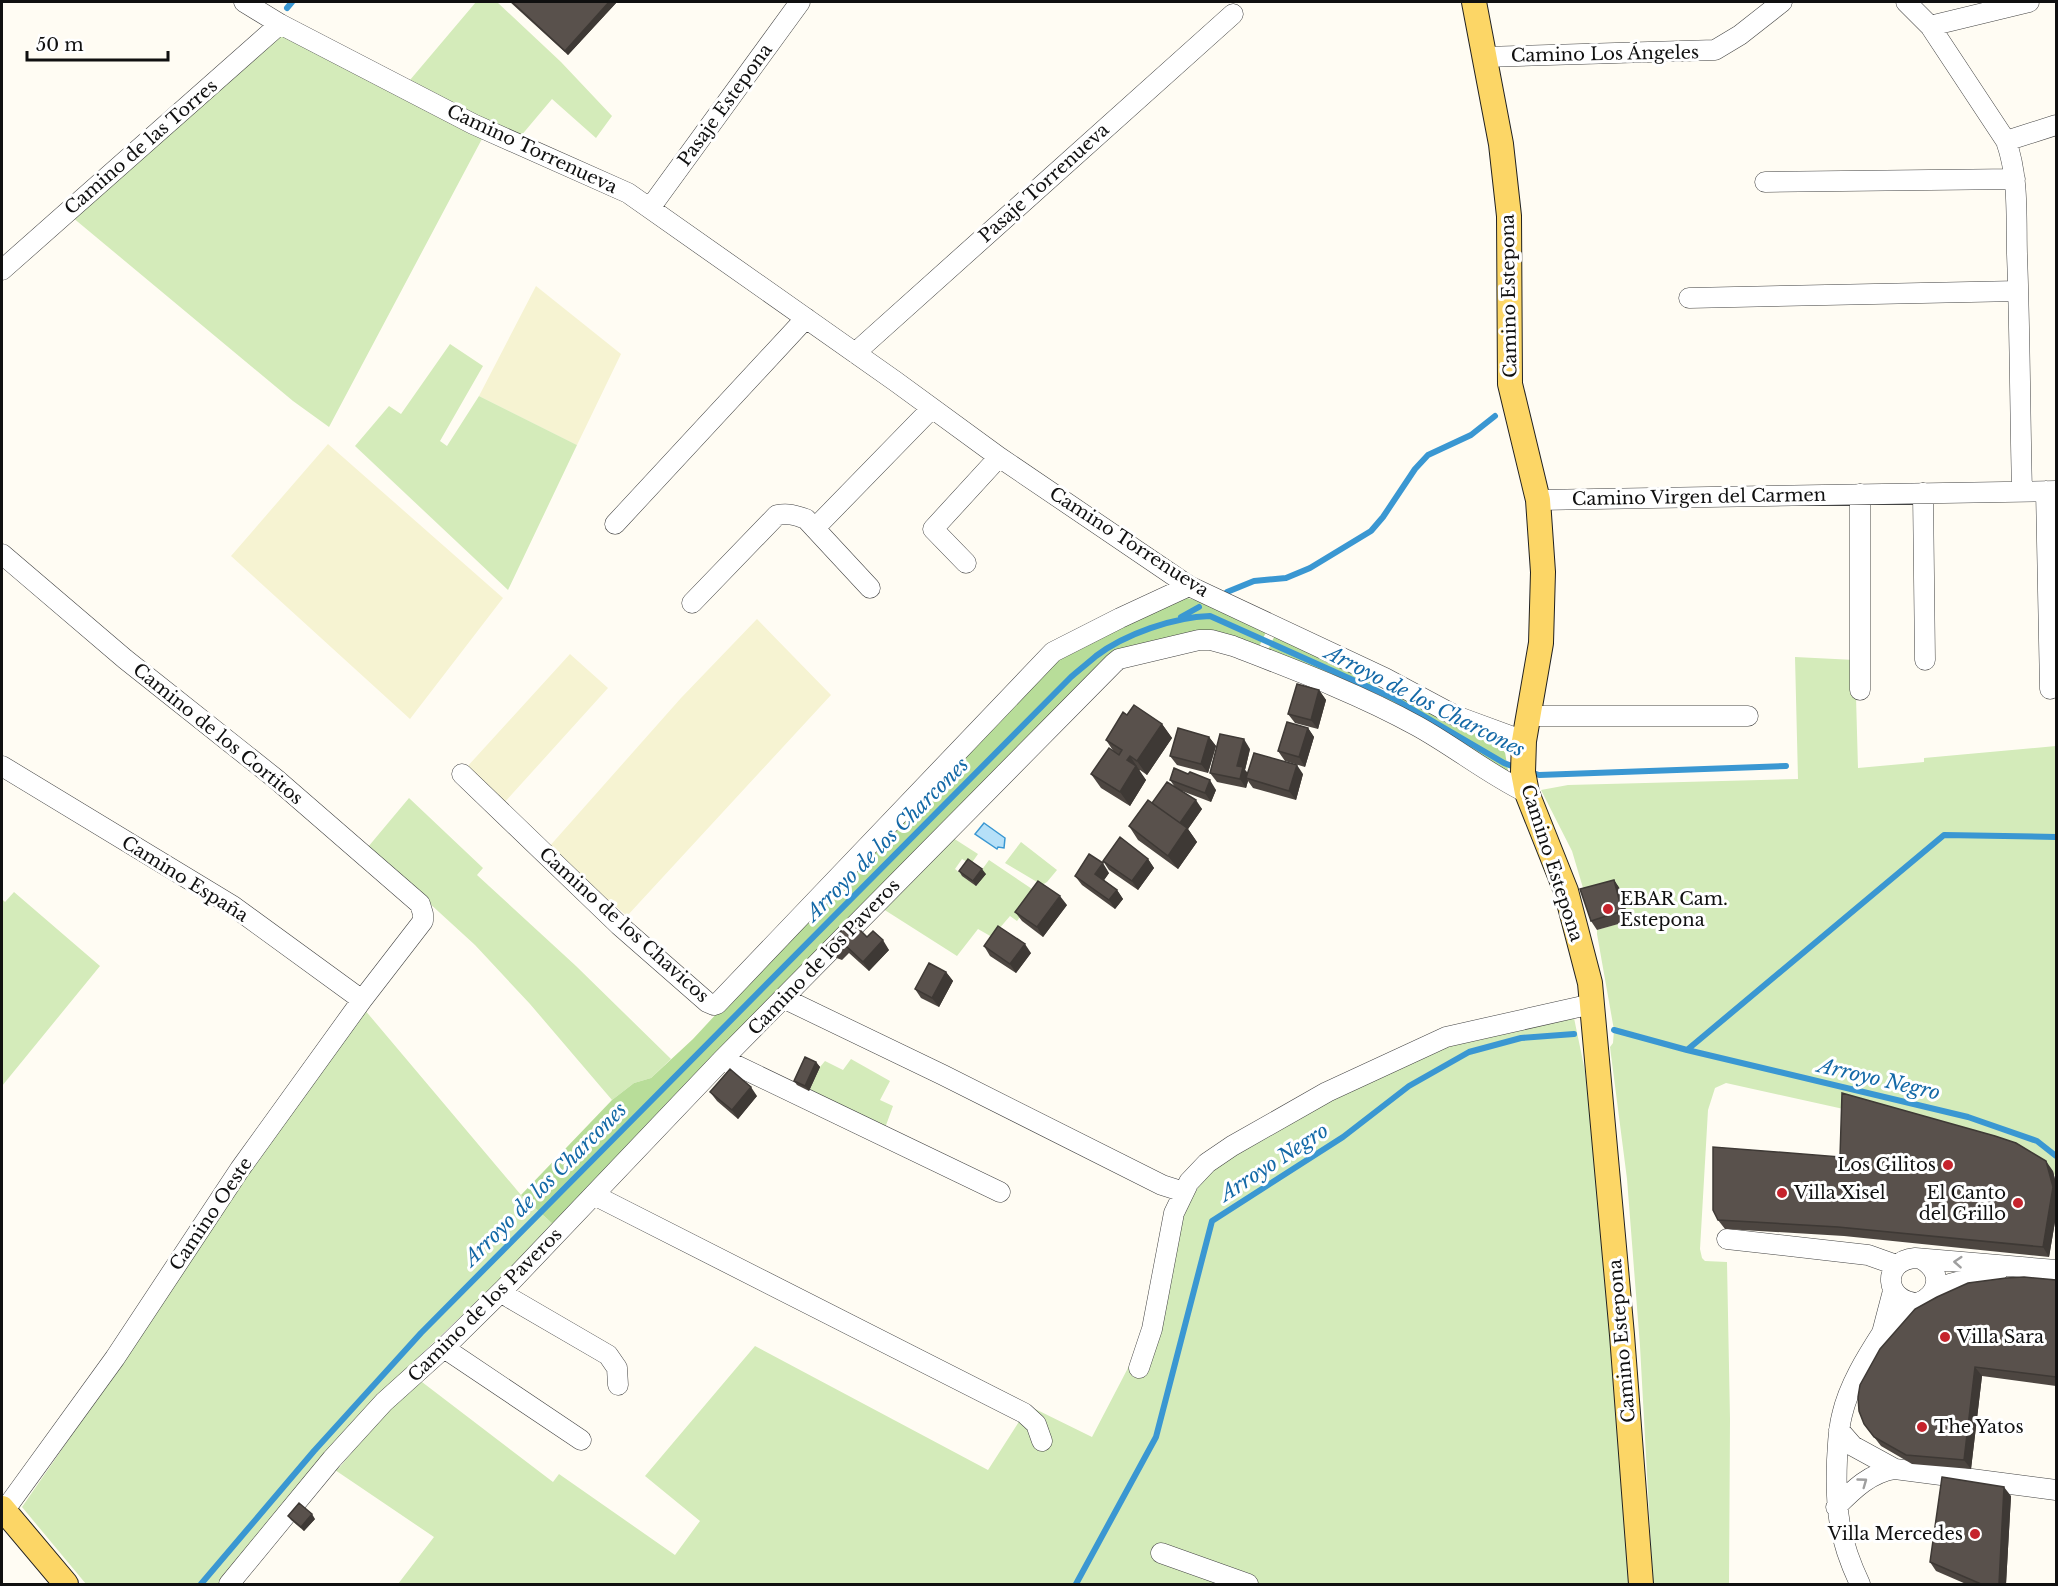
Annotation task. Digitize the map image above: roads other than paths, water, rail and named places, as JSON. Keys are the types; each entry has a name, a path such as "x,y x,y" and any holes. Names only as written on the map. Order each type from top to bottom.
{"main road":[{"name":"Camino Estepona","path":"1474,2 1496,56 1501,144 1509,216 1510,384 1538,500 1543,572 1540,643 1523,751 1526,789 1566,891 1590,983 1622,1335 1641,1584"},
{"path":"3,1510 66,1584"}],"street":[{"name":"Camino Torrenueva","path":"244,2 279,24 473,124 628,193 999,457 1190,586 1266,641 1380,691 1456,716 1523,751"},
{"name":"Pasaje Estepona","path":"650,208 800,2"},
{"name":"Camino Los Ángeles","path":"1496,56 1715,50 1740,35 1782,2"},
{"path":"1906,2 1930,26 2006,141 2012,158 2018,291 2022,491"},
{"path":"1930,26 2029,2"},
{"name":"Pasaje Torrenueva","path":"855,353 1233,14"},
{"name":"Camino de las Torres","path":"2,270 279,24"},
{"path":"2006,141 2056,125"},
{"path":"1765,182 2014,179"},
{"path":"1689,298 2018,291"},
{"path":"615,524 806,318"},
{"path":"816,527 933,408"},
{"path":"966,563 933,529 999,457"},
{"name":"Camino Virgen del Carmen","path":"1538,500 2051,491 2050,689"},
{"path":"1923,493 1925,660"},
{"path":"1860,494 1860,690"},
{"path":"692,603 777,515 792,514 806,519 816,527 870,588"},
{"name":"Camino de los Cortitos","path":"2,554 125,659 276,779 402,888 420,904 423,921"},
{"name":"Camino de los Chavicos","path":"462,774 620,925 707,1002 714,1005 734,987 1053,652 1119,618 1190,586"},
{"name":"Camino de los Paveros","path":"229,1584 357,1430 502,1292 723,1059 1114,663 1153,651 1207,640 1233,646 1266,641 1380,691 1501,780 1526,789"},
{"path":"1528,716 1748,716"},
{"name":"Camino España","path":"2,766 232,906 362,1000"},
{"name":"Camino Oeste","path":"3,1510 115,1358 240,1169 362,1000 423,921"},
{"path":"783,998 1162,1185 1184,1192"},
{"path":"1139,1368 1152,1329 1174,1214 1194,1175 1207,1163 1300,1107 1379,1067 1446,1037 1592,1004"},
{"path":"723,1059 1000,1192"},
{"path":"594,1195 1024,1413 1036,1424 1042,1441"},
{"path":"1726,1239 1868,1255 1896,1266"},
{"path":"1882,1333 1893,1291 1891,1278 1896,1266 1908,1258 2056,1270"},
{"path":"1893,1291 1902,1300 1924,1299 1934,1289 1935,1275 1928,1263 1921,1259"},
{"path":"1860,1584 1849,1562 1836,1507 1839,1430 1842,1413 1857,1375 1882,1333 1899,1313 1950,1284 1967,1278 1999,1271 2036,1268"},
{"path":"502,1292 608,1355 617,1368 618,1385"},
{"path":"444,1348 581,1440"},
{"path":"1839,1430 1853,1446 1895,1469"},
{"path":"1836,1507 1860,1484 1882,1471 1895,1469 2056,1490"},
{"path":"1161,1553 1248,1584"}],"water":[{"path":"984,823 1005,838 1004,848 998,847 997,849 975,834"}],"waterway":[{"path":"287,8 292,2"},
{"path":"1227,592 1254,581 1286,578 1310,568 1371,531 1415,469 1428,455 1471,435 1495,416"},
{"path":"1181,617 1199,607"},
{"name":"Arroyo de los Charcones","path":"201,1584 314,1451 421,1333 1071,677 1108,648 1150,628 1210,616 1393,698 1504,763 1517,768"},
{"name":"Arroyo de los Charcones","path":"1530,772 1539,775 1786,766"},
{"path":"1614,1030 1687,1050 1944,835 2056,837"},
{"name":"Arroyo Negro","path":"1076,1584 1156,1437 1212,1221 1343,1137 1409,1086 1469,1052 1521,1038 1574,1034"},
{"name":"Arroyo Negro","path":"1687,1050 1968,1117 2037,1141 2056,1156"}],"place":[{"name":"EBAR Cam. Estepona","path":"1608,909"},
{"name":"Los Gilitos","path":"1948,1165"},
{"name":"Villa Xisel","path":"1782,1193"},
{"name":"El Canto del Grillo","path":"2018,1203"},
{"name":"Villa Sara","path":"1945,1337"},
{"name":"The Yatos","path":"1922,1427"},
{"name":"Villa Mercedes","path":"1975,1534"}]}
